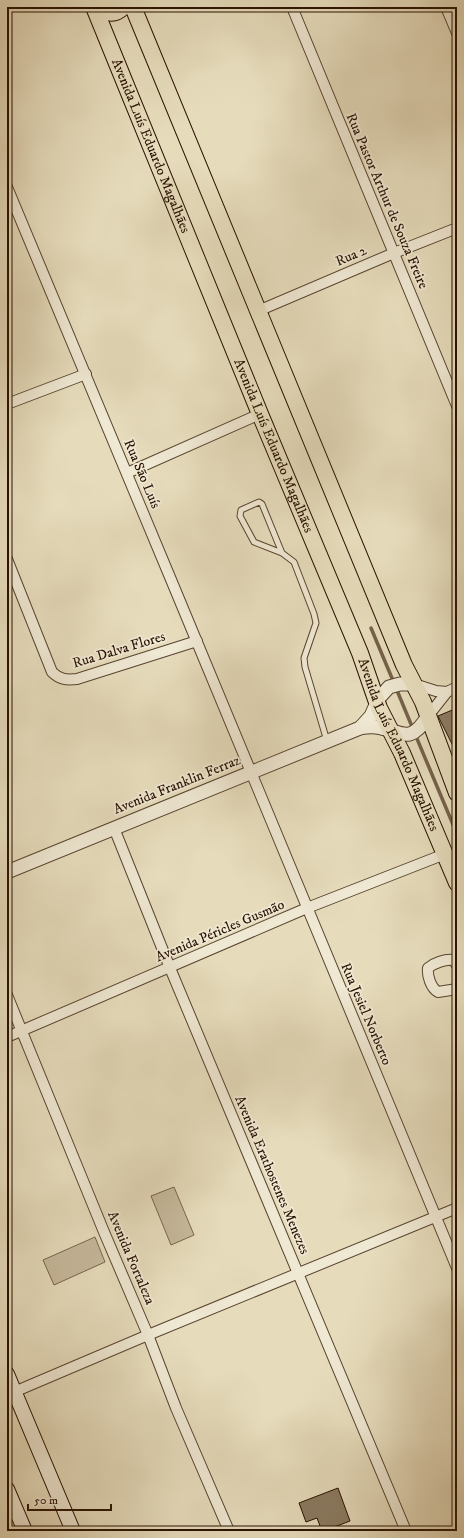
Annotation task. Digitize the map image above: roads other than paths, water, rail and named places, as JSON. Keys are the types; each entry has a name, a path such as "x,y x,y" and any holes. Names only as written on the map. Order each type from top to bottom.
{"main road":[{"name":"Avenida Luís Eduardo Magalhães","path":"94,7 260,414 360,653 397,733 402,753 457,883"},
{"path":"98,7 109,13 118,11 123,7"},
{"path":"133,7 398,650 410,684 423,702 425,721 457,793"},
{"path":"7,1374 11,1393 72,1531"},
{"path":"7,1489 25,1531"}],"street":[{"name":"Rua Pastor Arthur de Souza Freire","path":"292,7 457,406"},
{"path":"446,7 457,33"},
{"name":"Rua São Luís","path":"7,187 197,641 250,772"},
{"name":"Rua 2","path":"258,311 457,228"},
{"path":"7,404 86,374"},
{"path":"127,473 260,414"},
{"name":"Rua Dalva Flores","path":"7,559 52,672 58,678 66,680 77,678 197,641"},
{"path":"360,728 371,716 380,697 393,685 410,684 430,690 447,692 457,688"},
{"path":"360,728 375,727 397,733 411,733 417,730 425,721 447,692"},
{"name":"Avenida Franklin Ferraz","path":"7,872 360,728"},
{"name":"Rua Jesiel Norberto","path":"250,772 457,1268"},
{"name":"Avenida Erathostenes Menezes","path":"114,828 170,968 406,1531"},
{"name":"Avenida Péricles Gusmão","path":"7,1037 307,908 445,854"},
{"path":"457,965 453,960 448,960 432,965 428,968 433,989 438,992 457,989"},
{"name":"Avenida Fortaleza","path":"7,995 228,1531"},
{"path":"11,1393 457,1208"}],"lane":[{"path":"282,553 262,504 259,502 241,510 240,516 254,542 282,553 294,562 314,614 316,623 304,658 305,667 327,741"}],"waterway":[{"path":"371,628 394,683"},
{"path":"396,688 413,729"},
{"path":"415,734 457,834"}]}
